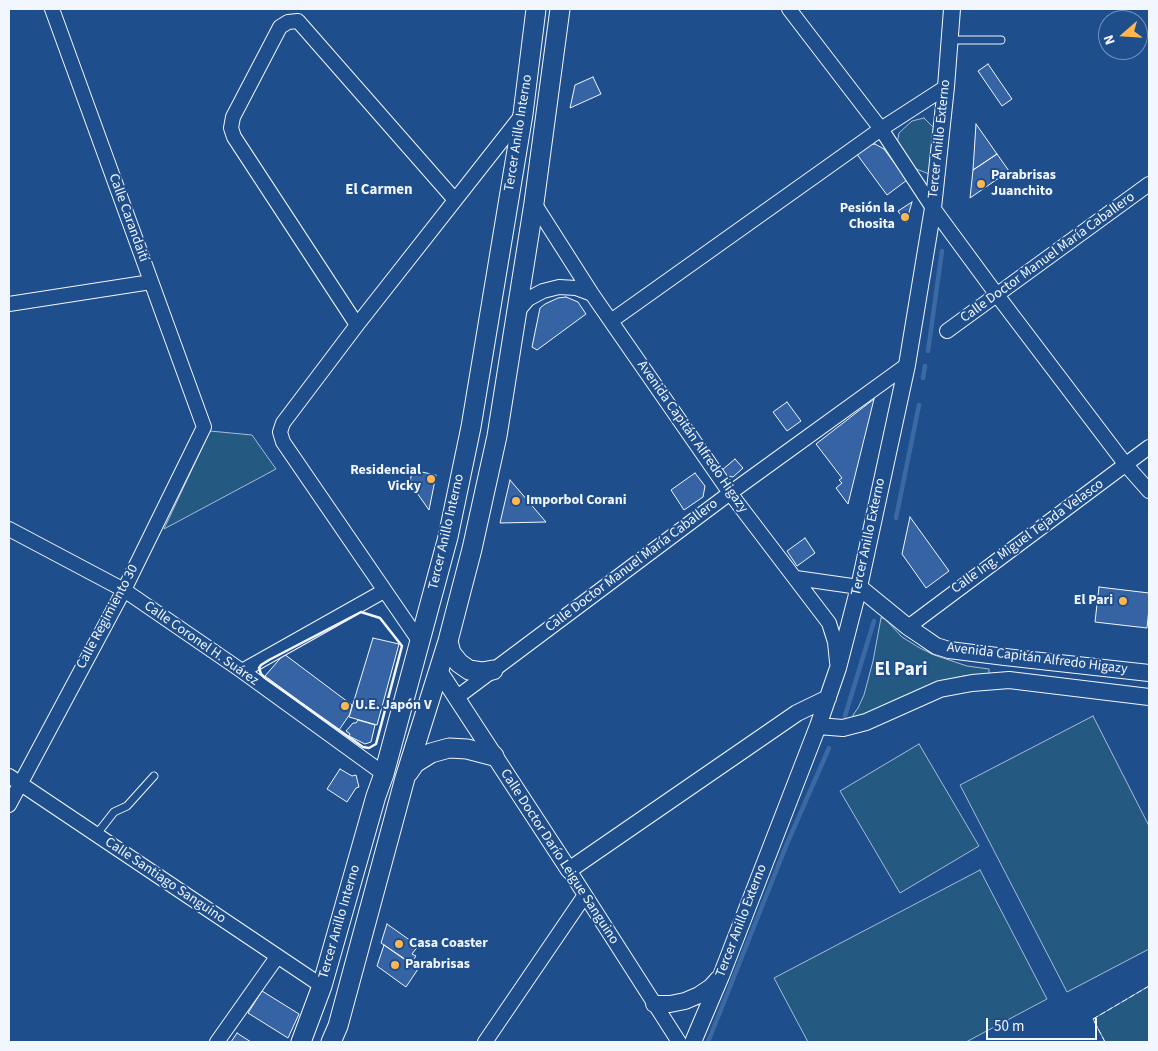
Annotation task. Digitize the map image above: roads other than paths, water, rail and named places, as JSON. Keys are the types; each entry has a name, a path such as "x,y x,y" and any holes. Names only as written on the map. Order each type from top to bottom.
{"main road":[{"name":"Tercer Anillo Interno","path":"334,1034 404,778 448,642 472,550 497,436 534,203 560,9"},
{"name":"Tercer Anillo Interno","path":"302,1042 322,986 376,796 384,774 448,537 471,427 522,114 536,13"},
{"path":"536,13 548,23 552,63"},
{"path":"376,796 390,775 416,699 428,679 439,671 429,655 427,647 427,639 436,603 437,577"},
{"path":"448,642 451,653 459,663 469,670 482,672 494,670"},
{"path":"404,778 415,763 431,753 449,748 494,756"},
{"path":"322,986 331,997 336,1008 334,1034"}],"street":[{"name":"Calle Carandaití","path":"52,9 204,427"},
{"path":"789,9 881,129 932,208 1126,465 1149,491"},
{"name":"Tercer Anillo Externo","path":"693,1042 721,976 818,726 838,668 859,587 907,365 932,208 946,87 952,9"},
{"path":"357,325 234,137 231,128 233,117 280,27 288,22 298,21 454,200"},
{"path":"611,321 881,129 946,87"},
{"path":"420,642 283,442 280,432 283,422 522,114"},
{"path":"496,148 501,145 507,145 516,151"},
{"name":"Calle Doctor Manuel María Caballero","path":"947,332 1149,184"},
{"name":"Avenida Capitán Alfredo Higazy","path":"534,203 592,294 730,493 829,623 835,642 838,668"},
{"path":"9,304 151,282"},
{"path":"517,312 528,299 543,291 559,287 576,288 592,294"},
{"name":"Calle Doctor Manuel María Caballero","path":"456,698 730,493 907,365"},
{"name":"Calle Regimiento 30","path":"9,805 14,780 124,590 204,427"},
{"name":"Calle Ing. Miguel Tejada Velasco","path":"908,627 1149,447"},
{"name":"Calle Coronel H. Suárez","path":"9,529 124,590 242,671 384,774"},
{"path":"796,578 859,587"},
{"name":"Avenida Capitán Alfredo Higazy","path":"859,587 908,627 936,646 949,650 1149,673"},
{"path":"242,671 384,591"},
{"name":"Calle Doctor Darío Leigue Sanguino","path":"439,671 679,1042"},
{"name":"Avenida Capitán Alfredo Higazy","path":"818,726 843,728 866,722 940,689 972,683 1009,680 1149,698"},
{"path":"569,870 797,713 828,698"},
{"name":"Calle Santiago Sanguino","path":"14,780 322,986"},
{"path":"485,1042 586,896"},
{"path":"217,1042 277,957"},
{"path":"654,1004 670,1004 685,1001 711,987 721,976"}],"lane":[{"path":"950,40 1002,40"},
{"path":"96,835 114,812 127,806 154,776"}],"waterway":[{"path":"928,351 942,251"},
{"path":"923,378 925,366"},
{"path":"896,518 919,405"},
{"path":"845,716 874,621"},
{"path":"708,1042 786,846 829,748"}],"place":[{"name":"Parabrisas Juanchito","path":"981,184"},
{"name":"Pesión la Chosita","path":"905,217"},
{"name":"Residencial Vicky","path":"431,479"},
{"name":"Imporbol Corani","path":"516,501"},
{"name":"El Pari","path":"1123,601"},
{"name":"U.E. Japón V","path":"345,706"},
{"name":"Casa Coaster","path":"399,944"},
{"name":"Parabrisas","path":"395,965"}],"district":[{"name":"El Carmen","path":"379,191"},
{"name":"El Pari","path":"901,671"}]}
